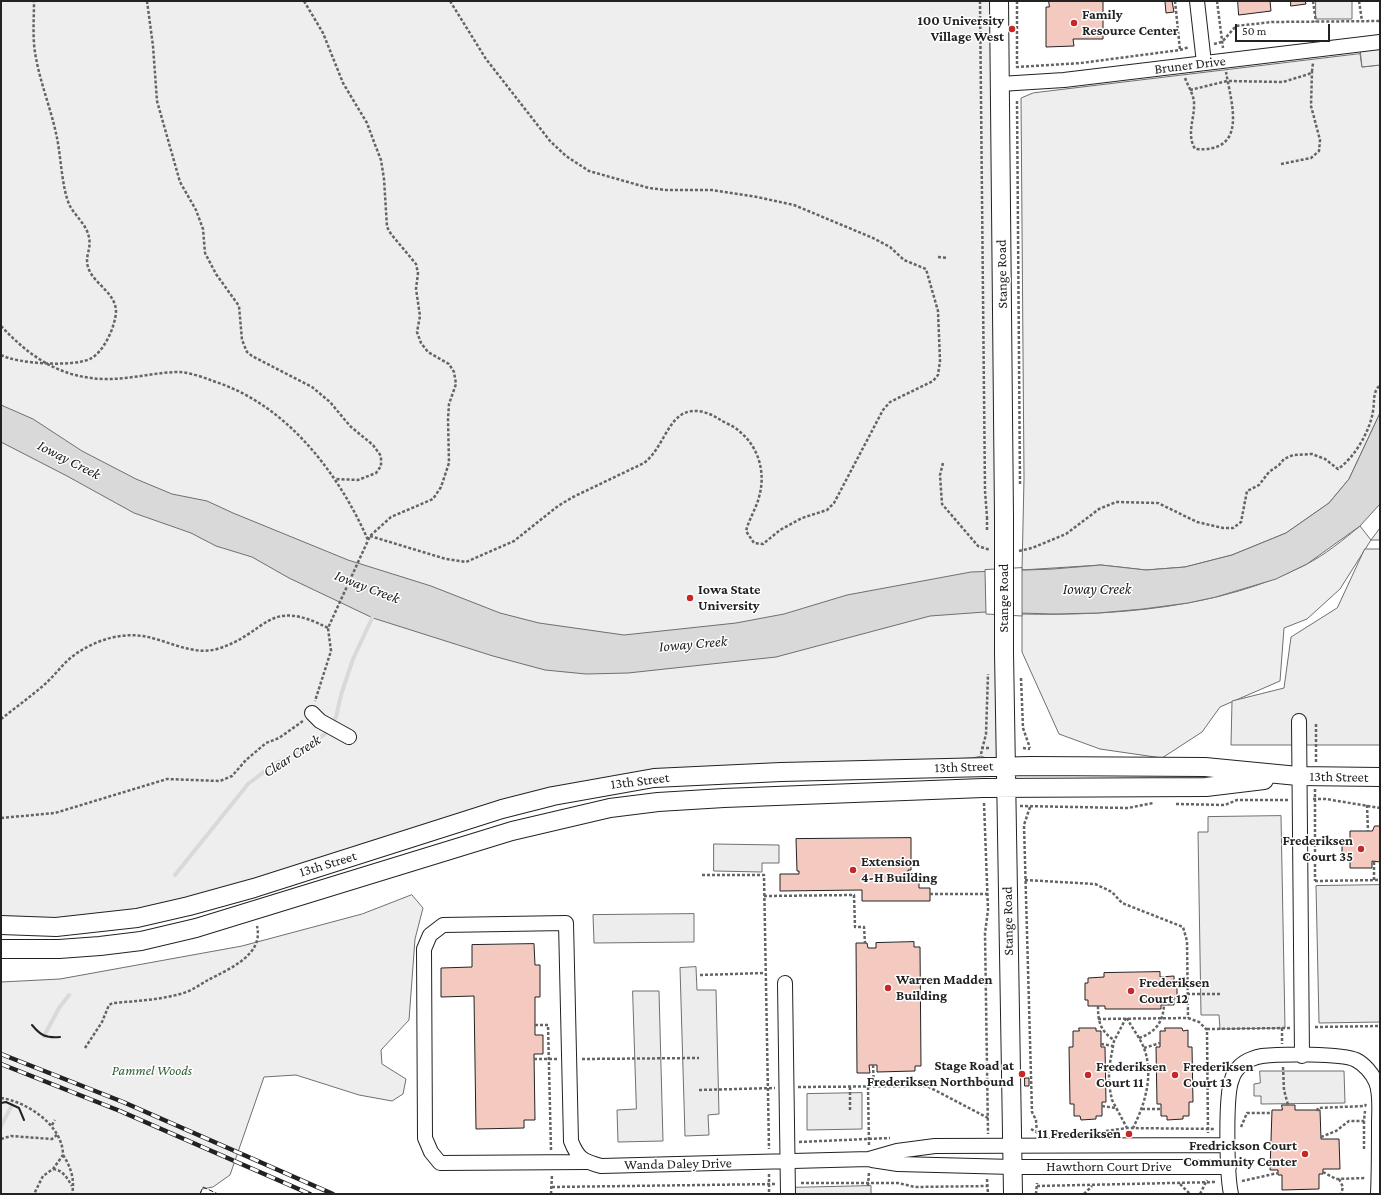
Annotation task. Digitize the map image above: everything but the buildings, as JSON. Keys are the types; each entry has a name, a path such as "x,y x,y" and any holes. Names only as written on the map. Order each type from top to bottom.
{"main road":[{"name":"Stange Road","path":"999,1 1000,84 996,517 1004,652 1013,1194"},
{"name":"13th Street","path":"1,925 56,927 137,918 189,906 254,888 502,810 554,796 654,778 714,774 1006,766 1205,767 1307,776 1380,777"},
{"name":"13th Street","path":"1,948 59,949 100,946 141,941 189,930 512,831 610,808 658,802 724,798 1006,788 1206,787 1307,776"}],"street":[{"path":"1197,1 1204,63"},
{"name":"Bruner Drive","path":"1000,84 1056,80 1380,42"},
{"path":"316,717 349,737"},
{"path":"1299,721 1307,776 1298,800 1302,1056"},
{"name":"Wanda Daley Drive","path":"569,1059 566,923 443,925 430,935 424,949 425,1138 431,1152 440,1163 586,1162 601,1166 788,1162 869,1159 897,1151 935,1146 1013,1146"},
{"path":"785,983 788,1189"},
{"path":"1230,1188 1228,1145 1229,1092 1232,1079 1240,1066 1249,1060 1261,1056 1344,1056 1355,1060 1371,1073 1379,1090 1375,1106 1379,1179 1378,1194"},
{"path":"569,1059 571,1141 576,1154 586,1162"},
{"name":"Hawthorn Court Drive","path":"1013,1146 1228,1145"},
{"name":"Hawthorn Court Drive","path":"869,1159 898,1164 1013,1167 1229,1168"}],"path":[{"path":"1,354 13,359 44,363 90,359 99,352 115,323 116,310 112,298 92,275 88,266 87,256 91,245 87,231 70,206 66,192 57,137 34,44 34,1"},
{"path":"147,1 153,46 157,101 180,182 196,210 203,229 205,253 216,274 239,306 242,340 247,352 312,387 330,402 350,426 374,445 381,456 381,466 376,474 358,480 336,479"},
{"path":"1,818 55,813 168,779 220,781 232,776 246,760 266,743 279,738 316,717 331,651 328,628 362,557 370,536 391,517 433,499 441,487 449,463 448,419 450,404 456,384 454,372 449,364 428,352 421,343 417,332 420,316 416,289 418,273 416,264 387,227 384,179 380,160 366,123 343,83 323,33 304,1"},
{"path":"370,536 446,559 466,562 514,541 558,506 653,456 680,415 690,411 702,412 738,430 748,439 755,451 760,463 761,488 746,531 754,543 763,544 780,530 827,510 834,504 883,410 890,402 933,382 938,375 940,361 938,311 926,269 904,260 890,247 873,238 794,205 757,197 712,190 666,190 616,180 589,171 566,156 550,141 486,59 450,1"},
{"path":"980,1 985,491 996,517"},
{"path":"1017,1 1017,67 1081,63 1180,50 1192,46"},
{"path":"1175,1 1180,50"},
{"path":"1218,1 1222,42"},
{"path":"1313,1 1316,22"},
{"path":"1359,1 1362,21"},
{"path":"1210,44 1222,42 1236,26 1272,22 1380,21"},
{"path":"1280,164 1311,158 1319,151 1320,140 1311,106 1312,71 1314,59"},
{"path":"1184,75 1194,102 1190,134 1191,142 1195,149 1207,150 1220,145 1229,138 1234,122 1225,70"},
{"path":"1190,90 1214,82 1283,82 1309,74 1312,71"},
{"path":"1018,101 1020,486"},
{"path":"938,257 948,258"},
{"path":"1,326 18,344 44,363 68,374 109,379 182,372 222,384 253,399 287,423 336,479 358,517 368,541"},
{"path":"1013,552 1032,548 1066,534 1099,509 1116,502 1133,501 1158,504 1197,522 1223,528 1233,528 1241,522 1248,491 1259,485 1269,472 1279,465 1284,459 1293,455 1312,454 1325,459 1338,469 1345,464 1368,427 1373,412 1374,393 1380,385"},
{"path":"943,463 940,475 942,504 978,546 993,551"},
{"path":"1,720 45,684 68,660 102,640 122,636 142,636 200,651 216,650 231,644 270,619 282,615 294,615 315,621 328,628"},
{"path":"981,756 981,748 986,734 988,667"},
{"path":"1021,675 1023,728 1030,748"},
{"path":"1316,724 1307,776 1316,799 1316,881"},
{"path":"981,748 989,748"},
{"path":"983,1131 988,1129 985,933 988,910 988,894 984,798"},
{"path":"1171,804 1225,805 1237,800 1326,799 1380,808"},
{"path":"980,802 984,804"},
{"path":"1023,806 1128,808 1156,803"},
{"path":"1367,806 1368,831"},
{"path":"1030,807 1024,825 1025,880 1030,989 1032,1112 1036,1120 1037,1134"},
{"path":"1374,862 1374,880"},
{"path":"702,875 764,874 769,1194"},
{"path":"1025,880 1095,884 1112,892 1122,903 1183,927 1187,941 1188,1018"},
{"path":"1300,881 1380,880"},
{"path":"930,894 988,894"},
{"path":"764,896 854,895 855,927 864,928 865,943"},
{"path":"251,928 264,924"},
{"path":"85,1048 102,1022 109,1005 113,1003 152,1000 183,994 238,964 252,951 259,935 257,926"},
{"path":"700,974 765,973"},
{"path":"1187,994 1220,994"},
{"path":"1139,1038 1146,1036 1163,1019 1164,1005"},
{"path":"1098,1006 1098,1019 1100,1026 1106,1035 1114,1040"},
{"path":"1127,1018 1144,1048 1148,1066 1147,1091 1142,1109 1133,1128"},
{"path":"1127,1018 1114,1040 1109,1068 1109,1084 1112,1100 1127,1128"},
{"path":"1098,1019 1188,1018 1199,1022 1207,1030 1209,1145"},
{"path":"535,1025 548,1025 552,1162 551,1194"},
{"path":"1144,1048 1160,1043"},
{"path":"1101,1044 1113,1046"},
{"path":"534,1059 700,1058"},
{"path":"874,1065 874,1087"},
{"path":"699,1090 927,1086 988,1118"},
{"path":"850,1087 850,1111"},
{"path":"868,1087 868,1186"},
{"path":"1375,1106 1368,1090 1379,1090"},
{"path":"1,1098 8,1099 29,1109 52,1125 58,1134 63,1155 70,1166 73,1188 72,1194"},
{"path":"1102,1106 1116,1108"},
{"path":"1317,1111 1318,1108 1375,1106"},
{"path":"1321,1137 1336,1131 1349,1121 1364,1121 1375,1106"},
{"path":"1142,1109 1161,1109"},
{"path":"1101,1132 1127,1128 1240,1129 1247,1113 1272,1113"},
{"path":"52,1125 54,1120"},
{"path":"1031,1129 1037,1134 1044,1133"},
{"path":"1,1139 11,1136 52,1139 58,1134"},
{"path":"769,1142 868,1140 891,1138"},
{"path":"34,1194 43,1176 53,1169 63,1155"},
{"path":"1200,1194 1207,1183 1208,1168"},
{"path":"53,1169 59,1170 64,1174 73,1188"},
{"path":"1036,1194 1037,1185 1207,1183 1230,1188 1244,1181 1278,1172"},
{"path":"1323,1172 1336,1179 1379,1179"},
{"path":"1339,1179 1342,1187 1340,1194"},
{"path":"987,1180 988,1194"},
{"path":"552,1187 769,1185 788,1189 868,1182 915,1187 988,1186"},
{"path":"1179,1183 1190,1194"},
{"path":"1084,1194 1093,1185"}],"green space":[{"path":"1,1 999,1 1006,766 981,756 973,758 657,771 190,898 135,910 61,919 1,919"},
{"path":"1360,54 1362,67 1380,65 1380,413 1349,479 1329,503 1286,533 1232,555 1185,567 1146,570 1101,565 1022,570 1024,478 1021,98 1033,93"},
{"path":"1360,526 1371,540 1340,589 1307,619 1284,628 1280,681 1220,707 1202,732 1162,758 1100,749 1059,734 1022,652 1022,614 1130,611 1203,600 1238,591 1273,580 1305,565 1327,552"},
{"path":"1380,528 1380,540 1371,540"},
{"name":"Pammel Woods","path":"412,895 423,908 415,939 409,1020 381,1050 382,1064 406,1079 403,1094 392,1101 359,1095 296,1075 264,1077 230,1175 213,1187 202,1189 200,1194 1,1194 1,982 60,979 242,946 362,914"}],"shaded area":[{"path":"1316,1 1352,1 1352,19 1316,19"},
{"path":"1380,47 1380,65 1362,67 1360,49"},
{"path":"1365,549 1380,549 1380,745 1231,745 1232,701 1284,688 1291,637 1337,608"},
{"path":"1281,816 1285,1028 1220,1029 1219,1015 1201,1015 1198,832 1208,832 1208,817"},
{"path":"714,844 779,845 779,863 762,863 762,872 714,871"},
{"path":"1380,885 1380,1022 1319,1023 1316,886"},
{"path":"694,914 694,942 594,943 593,915"},
{"path":"696,967 697,990 716,990 719,1114 708,1115 709,1135 685,1136 680,968"},
{"path":"633,991 659,991 663,1141 618,1142 617,1110 636,1109"},
{"path":"1260,1071 1344,1071 1345,1103 1261,1104 1261,1096 1254,1096 1254,1084 1260,1083"},
{"path":"862,1093 862,1129 807,1130 807,1094"},
{"path":"871,1186 871,1194 781,1194 782,1188"}],"water":[{"name":"Ioway Creek","path":"1,405 33,419 82,451 136,479 172,494 207,501 348,560 431,586 500,613 539,623 624,635 736,623 784,614 847,595 971,572 1053,569 1101,565 1146,570 1185,567 1232,555 1286,533 1329,503 1349,479 1380,413 1380,504 1360,526 1307,564 1276,579 1216,597 1188,603 1098,613 1053,614 985,612 930,616 776,657 628,673 586,674 545,670 493,656 373,618 289,578 252,557 216,546 191,533 134,513 1,442"}],"pier":[{"path":"1022,568 1022,616 986,614 985,570"}],"waterway":[{"name":"Clear Creek","path":"175,875 248,784 273,765 306,748 325,734 336,717 341,695 353,659 374,614"},
{"name":"Clear Creek","path":"44,1036 59,1008 69,995"},
{"name":"Clear Creek","path":"1,1126 12,1105"}],"railway":[{"path":"1,1054 123,1102 333,1194"},
{"path":"1,1064 120,1111 310,1194"}],"fence":[{"path":"200,1194 203,1187 218,1194"}],"wall":[{"path":"32,1025 44,1036 60,1037"},
{"path":"1,1103 6,1102 19,1108 24,1120"}],"place":[{"name":"Family Resource Center","path":"1074,23"},
{"name":"100 University Village West","path":"1012,29"},
{"name":"Iowa State University","path":"690,598"},
{"name":"Frederiksen Court 35","path":"1361,849"},
{"name":"Extension 4-H Building","path":"853,870"},
{"name":"Warren Madden Building","path":"888,988"},
{"name":"Frederiksen Court 12","path":"1131,991"},
{"name":"Stage Road at Frederiksen Northbound","path":"1022,1074"},
{"name":"Frederiksen Court 11","path":"1088,1075"},
{"name":"Frederiksen Court 13","path":"1175,1075"},
{"name":"11 Frederiksen","path":"1129,1134"},
{"name":"Fredrickson Court Community Center","path":"1305,1154"}]}
